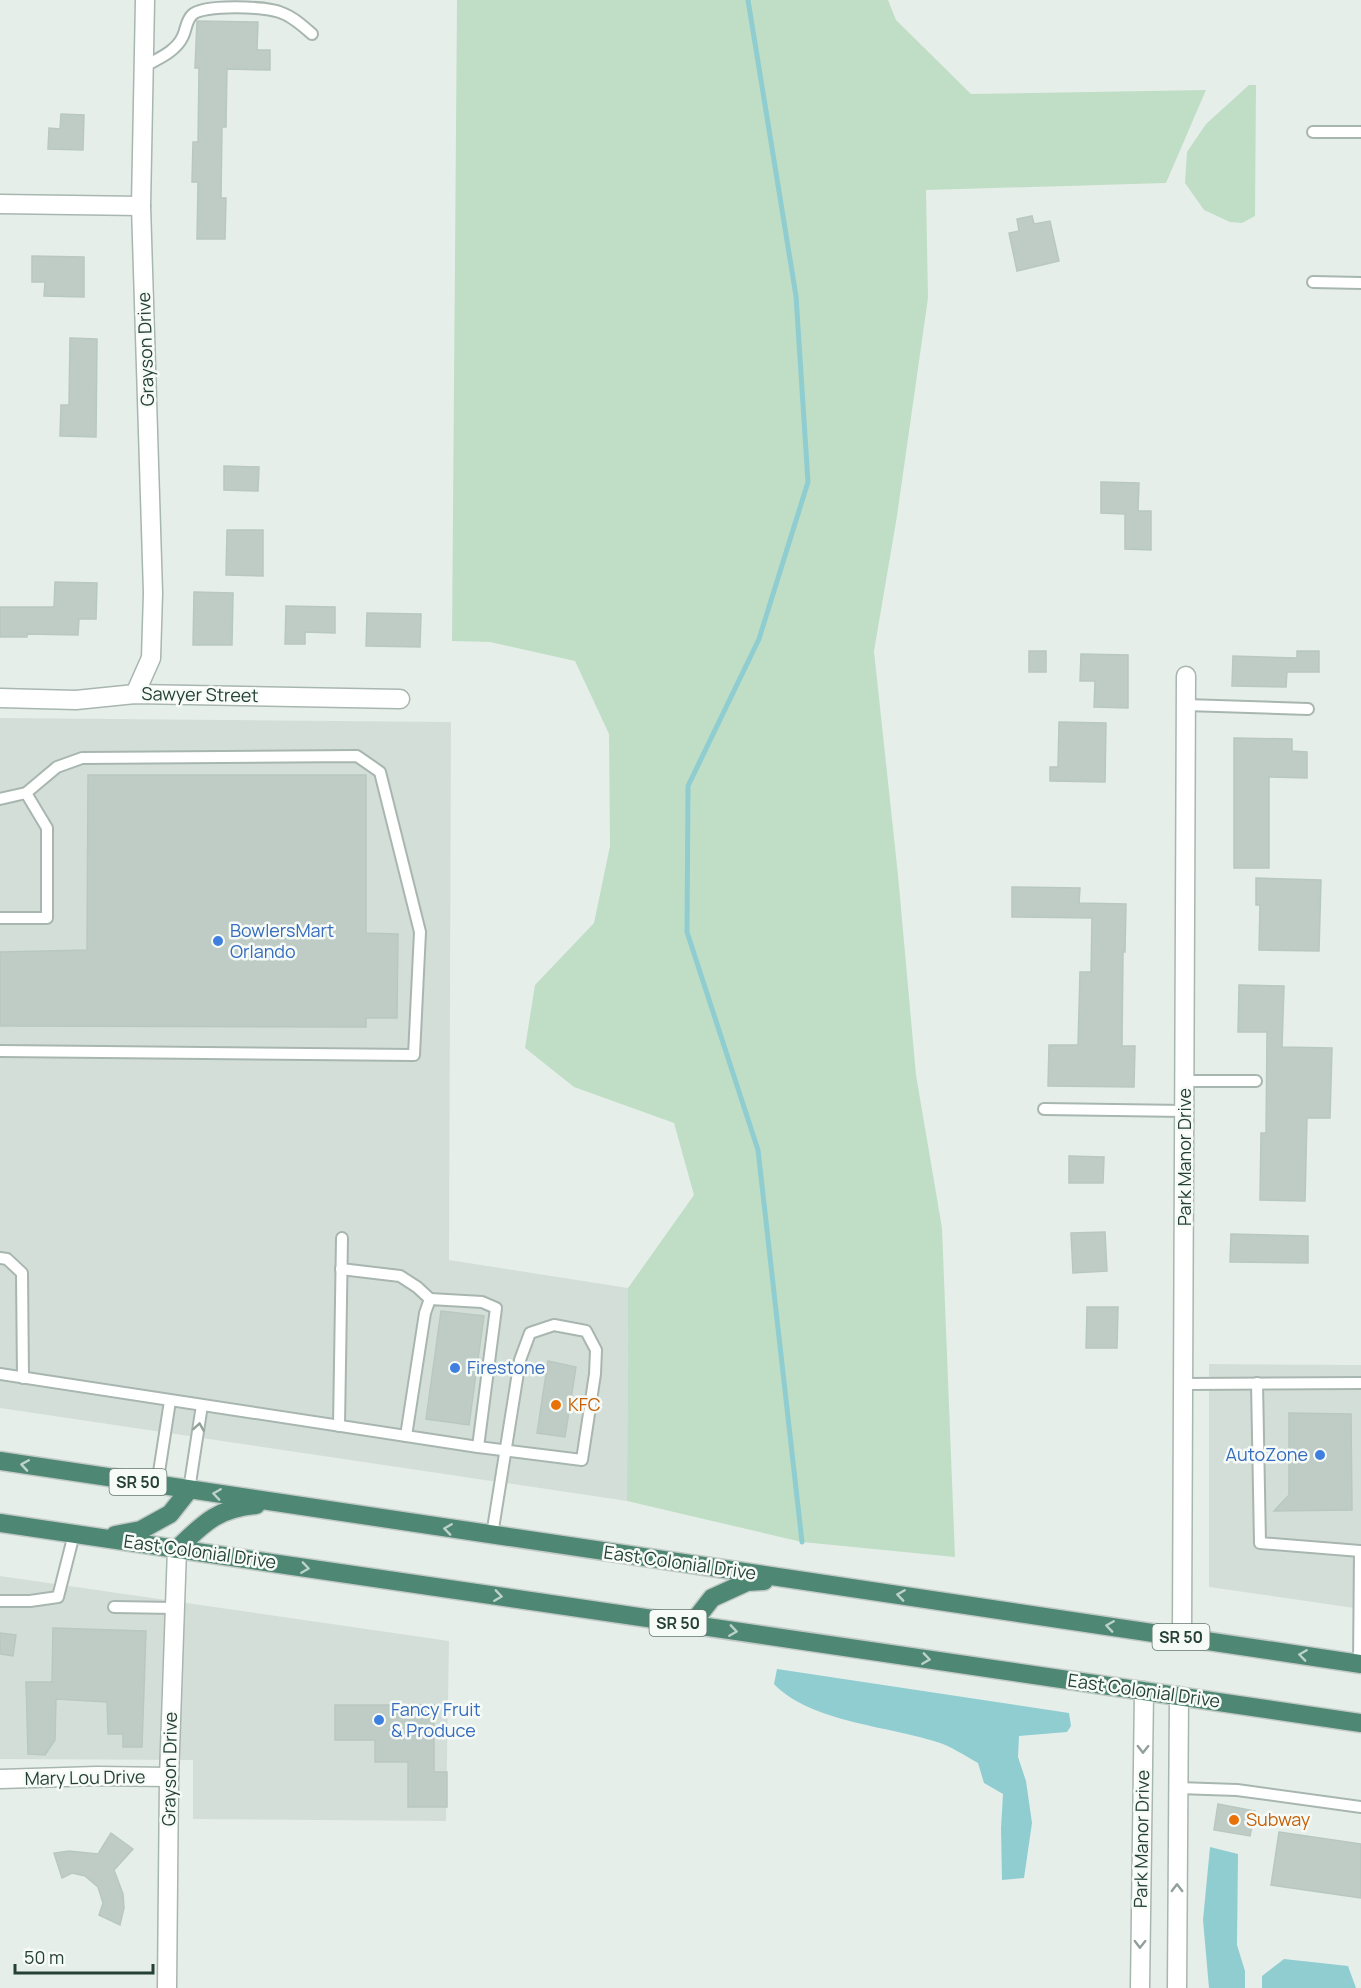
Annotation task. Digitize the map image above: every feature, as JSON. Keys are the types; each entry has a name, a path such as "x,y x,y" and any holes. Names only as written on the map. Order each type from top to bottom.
{"highway":[{"name":"East Colonial Drive","path":"0,1461 1360,1663"},
{"path":"102,1538 141,1530 170,1514 189,1490"},
{"path":"177,1549 206,1521 237,1507 275,1503"},
{"name":"East Colonial Drive","path":"0,1523 1361,1723"},
{"path":"691,1625 712,1598 747,1582 786,1579"}],"street":[{"name":"Grayson Drive","path":"135,694 151,658 153,593 141,206 145,0"},
{"path":"0,204 141,206"},
{"name":"Park Manor Drive","path":"1182,1637 1186,676"},
{"name":"Sawyer Street","path":"0,699 76,700 135,694 400,699"},
{"name":"Grayson Drive","path":"167,1988 170,1777 177,1549"},
{"name":"Park Manor Drive","path":"1140,1988 1144,1691"},
{"name":"Park Manor Drive","path":"1177,1988 1179,1696"},
{"name":"Mary Lou Drive","path":"0,1779 98,1776 170,1777"}],"lane":[{"path":"143,67 172,50 183,36 190,16 206,9 249,8 281,12 312,34"},
{"path":"1313,132 1361,132"},
{"path":"1313,282 1361,283"},
{"path":"1186,705 1308,709"},
{"path":"0,799 26,793 57,767 82,758 357,756 380,772 420,932 414,1055 0,1051"},
{"path":"0,918 47,918 47,828 26,793"},
{"path":"1185,1081 1256,1081"},
{"path":"1044,1109 1185,1111"},
{"path":"339,1426 342,1238"},
{"path":"0,1258 7,1259 22,1273 23,1378"},
{"path":"341,1269 374,1271 400,1276 430,1299 482,1302 496,1308 478,1447"},
{"path":"406,1436 425,1313 430,1299"},
{"path":"0,1374 478,1447 505,1450 582,1460 595,1374 596,1350 586,1331 554,1325 530,1333 520,1360 505,1450 492,1535"},
{"path":"1257,1383 1260,1543 1361,1551 1360,1663"},
{"path":"1184,1384 1361,1383"},
{"path":"157,1485 170,1401"},
{"path":"189,1490 202,1405"},
{"path":"0,1601 30,1601 58,1597 74,1534"},
{"path":"114,1607 175,1608"},
{"path":"1178,1788 1237,1790 1361,1807"}],"shaded area":[{"path":"0,718 451,722 449,1260 628,1288 627,1501 0,1408"},
{"path":"1209,1364 1361,1365 1361,1609 1209,1587"},
{"path":"0,1576 449,1641 446,1821 193,1819 193,1760 0,1759"}],"green space":[{"path":"457,0 888,0 896,20 971,94 1206,90 1166,183 926,190 928,298 897,516 874,651 898,875 916,1075 942,1228 955,1557 802,1542 627,1501 628,1288 694,1195 674,1123 574,1087 525,1048 535,985 594,923 610,846 609,734 575,661 490,642 452,641"},
{"path":"1249,85 1256,85 1255,216 1242,223 1230,222 1204,210 1185,183 1187,152 1206,124"}],"water":[{"path":"777,1669 1069,1713 1071,1726 1067,1732 1019,1736 1018,1757 1026,1781 1032,1823 1024,1878 1002,1880 1003,1794 984,1783 978,1763 937,1742 828,1715 808,1707 789,1697 774,1684"},
{"path":"1210,1847 1238,1854 1237,1945 1245,1971 1245,1988 1209,1988 1203,1920"},
{"path":"1284,1959 1348,1966 1356,1988 1262,1988 1262,1976"}],"building":[{"path":"197,21 258,22 257,50 270,50 270,70 227,69 226,127 222,127 221,198 226,198 225,239 197,239 198,182 192,182 193,142 198,142 199,68 195,68"},
{"path":"61,114 84,115 83,150 48,149 49,128 60,129"},
{"path":"1032,216 1034,224 1050,221 1059,261 1017,271 1009,233 1019,231 1017,219"},
{"path":"32,256 84,257 84,297 44,296 45,282 32,282"},
{"path":"70,338 97,339 96,437 60,436 61,405 69,405"},
{"path":"224,466 259,467 258,491 224,490"},
{"path":"1101,482 1139,483 1138,511 1151,511 1151,550 1125,549 1125,514 1101,513"},
{"path":"227,530 263,530 263,576 226,575"},
{"path":"55,582 97,583 96,619 79,619 78,635 27,634 27,637 0,637 0,607 54,607"},
{"path":"194,592 233,593 232,645 193,645"},
{"path":"286,606 335,607 335,633 305,632 305,644 285,644"},
{"path":"367,613 421,614 420,647 366,646"},
{"path":"1029,651 1046,651 1046,672 1029,672"},
{"path":"1297,651 1319,651 1319,672 1287,672 1286,687 1232,686 1233,656 1297,658"},
{"path":"1081,654 1128,655 1128,708 1094,707 1095,681 1080,681"},
{"path":"1059,722 1106,723 1105,782 1050,781 1050,767 1058,767"},
{"path":"1234,738 1292,739 1292,751 1307,752 1307,778 1269,777 1269,868 1234,868"},
{"path":"88,775 366,775 366,933 398,934 397,1018 366,1018 366,1027 0,1026 0,952 87,950"},
{"path":"1256,878 1321,880 1319,951 1259,950 1260,905 1256,905"},
{"path":"1012,887 1080,888 1079,903 1126,904 1122,1046 1135,1046 1134,1087 1048,1086 1049,1045 1078,1045 1080,972 1091,972 1092,918 1012,917"},
{"path":"1239,985 1284,986 1282,1047 1332,1048 1330,1118 1307,1118 1305,1201 1260,1200 1261,1133 1266,1133 1267,1032 1238,1032"},
{"path":"1069,1156 1104,1157 1103,1183 1069,1183"},
{"path":"1105,1232 1107,1271 1073,1273 1071,1233"},
{"path":"1231,1234 1308,1236 1308,1263 1230,1262"},
{"path":"1087,1307 1118,1307 1117,1348 1086,1348"},
{"name":"Firestone","path":"441,1311 484,1316 469,1425 426,1419"},
{"path":"548,1361 576,1367 565,1437 537,1433"},
{"name":"AutoZone","path":"1289,1413 1351,1414 1352,1510 1274,1511 1289,1495"},
{"path":"53,1628 146,1631 142,1747 123,1747 123,1734 108,1734 107,1702 56,1699 55,1740 45,1755 28,1754 26,1682 52,1682"},
{"path":"0,1633 16,1635 13,1656 0,1654"},
{"path":"335,1705 434,1705 434,1772 447,1772 447,1807 408,1807 408,1762 375,1762 375,1740 335,1740"},
{"name":"Subway","path":"1218,1804 1255,1811 1250,1836 1214,1830"},
{"path":"1279,1832 1361,1844 1361,1898 1271,1885"},
{"path":"111,1833 133,1849 114,1870 123,1894 124,1908 120,1925 99,1915 103,1903 98,1887 85,1876 72,1873 62,1878 54,1853 69,1851 98,1854"}],"waterway":[{"path":"748,0 796,296 808,482 759,639 688,786 687,932 758,1150 802,1542"}],"place":[{"name":"BowlersMart Orlando","path":"218,941"},
{"name":"Firestone","path":"455,1368"},
{"name":"KFC","path":"556,1405"},
{"name":"AutoZone","path":"1320,1455"},
{"name":"Fancy Fruit & Produce","path":"379,1720"},
{"name":"Subway","path":"1234,1820"}]}
